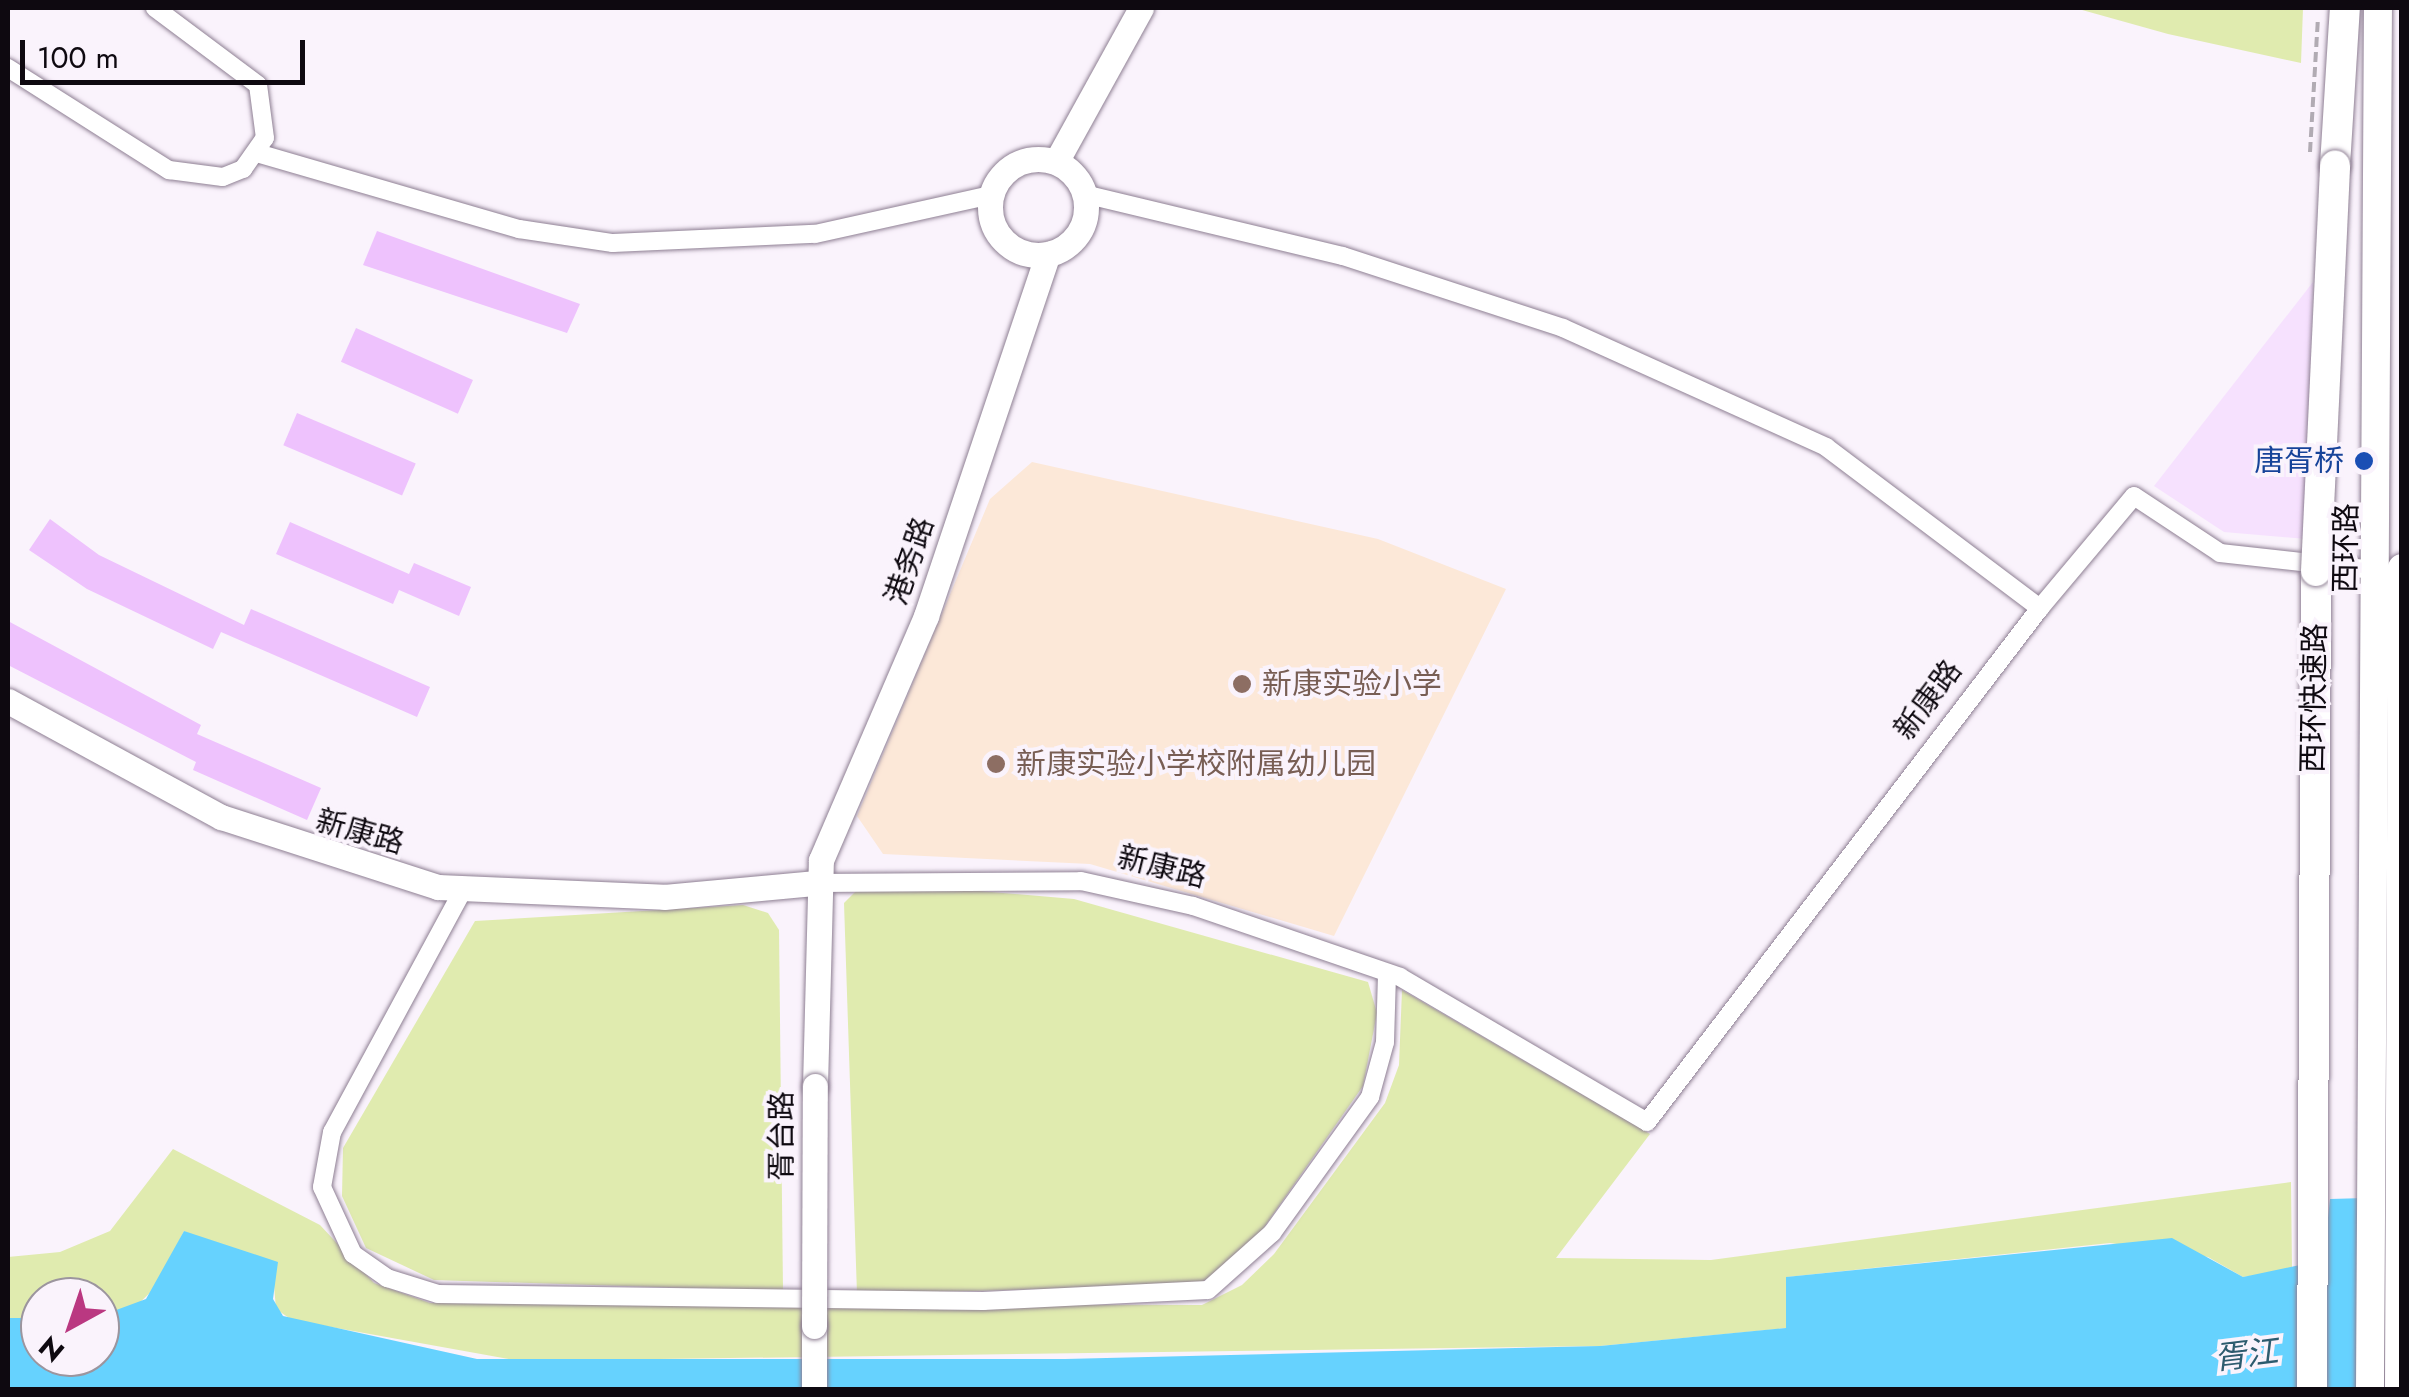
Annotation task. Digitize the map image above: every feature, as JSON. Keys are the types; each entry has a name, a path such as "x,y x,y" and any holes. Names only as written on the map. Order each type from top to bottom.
{"highway":[{"path":"2328,8 2335,164"},
{"name":"西环快速路","path":"2312,1390 2316,610 2344,8"}],"main road":[{"name":"西环路","path":"2378,8 2394,570 2388,1114 2399,1390"},
{"name":"西环路","path":"2370,1390 2388,1114"}],"street":[{"path":"8,68 170,170 223,177 256,153 266,138 258,85 156,8"},
{"path":"1056,162 1141,8"},
{"path":"256,153 519,229 613,243 815,234 991,195 1024,161 1056,162 1084,194 1344,256 1563,328 1826,446 2040,608 2134,496 2220,553 2394,570"},
{"path":"991,195 1003,240 1048,254 1083,224 1084,194"},
{"name":"港务路","path":"816,883 926,616 1048,254"},
{"name":"新康路","path":"8,701 221,818 340,862 463,890 664,897 816,883 1081,881 1193,906 1387,972 1646,1122 2040,608"},
{"name":"胥台路","path":"814,1390 816,883"},
{"path":"463,890 332,1132 322,1187 353,1254 387,1278 438,1294 983,1302 1208,1290 1272,1233 1370,1098 1385,1042 1387,972"}],"shaded area":[{"path":"2313,282 2306,539 2224,532 2154,486"},
{"name":"新康实验小学","path":"1032,462 1378,539 1506,589 1334,936 1090,864 883,854 857,816 990,499"}],"green space":[{"path":"2075,8 2303,8 2301,63 2168,34"},
{"path":"885,883 1074,899 1368,982 1377,1013 1363,1086 1244,1256 1197,1285 857,1294 844,903 860,887"},
{"path":"743,905 768,913 779,930 783,1291 434,1280 366,1248 342,1196 343,1148 475,921"},
{"path":"1402,990 1650,1134 1556,1258 1711,1260 2291,1182 2292,1270 2243,1277 2208,1257 2110,1243 1787,1277 1787,1328 1600,1346 519,1361 292,1320 276,1309 274,1285 184,1231 156,1287 135,1307 120,1311 120,1277 20,1277 20,1318 8,1318 8,1257 60,1252 110,1231 173,1149 320,1225 374,1283 430,1303 1202,1305 1242,1285 1274,1254 1385,1103 1399,1065"}],"water":[{"name":"胥江","path":"2401,1197 2401,1389 8,1390 8,1318 20,1318 20,1377 120,1377 120,1309 146,1299 184,1231 278,1262 273,1299 283,1316 477,1359 1065,1359 1600,1346 1786,1328 1786,1277 2172,1238 2243,1277 2300,1265 2327,1227 2330,1199"}],"building":[{"path":"377,231 580,304 567,333 363,265"},
{"path":"356,328 473,380 458,414 341,362"},
{"path":"297,413 416,463 402,496 283,445"},
{"path":"50,519 99,555 244,625 251,609 430,687 417,717 221,632 213,649 87,589 29,550"},
{"path":"290,522 409,574 414,563 471,587 459,616 399,590 393,604 276,554"},
{"path":"8,621 201,725 197,734 321,788 307,820 193,770 196,762 8,665"}],"place":[{"name":"唐胥桥","path":"2364,461"},
{"name":"新康实验小学","path":"1242,684"},
{"name":"新康实验小学校附属幼儿园","path":"996,764"}]}
